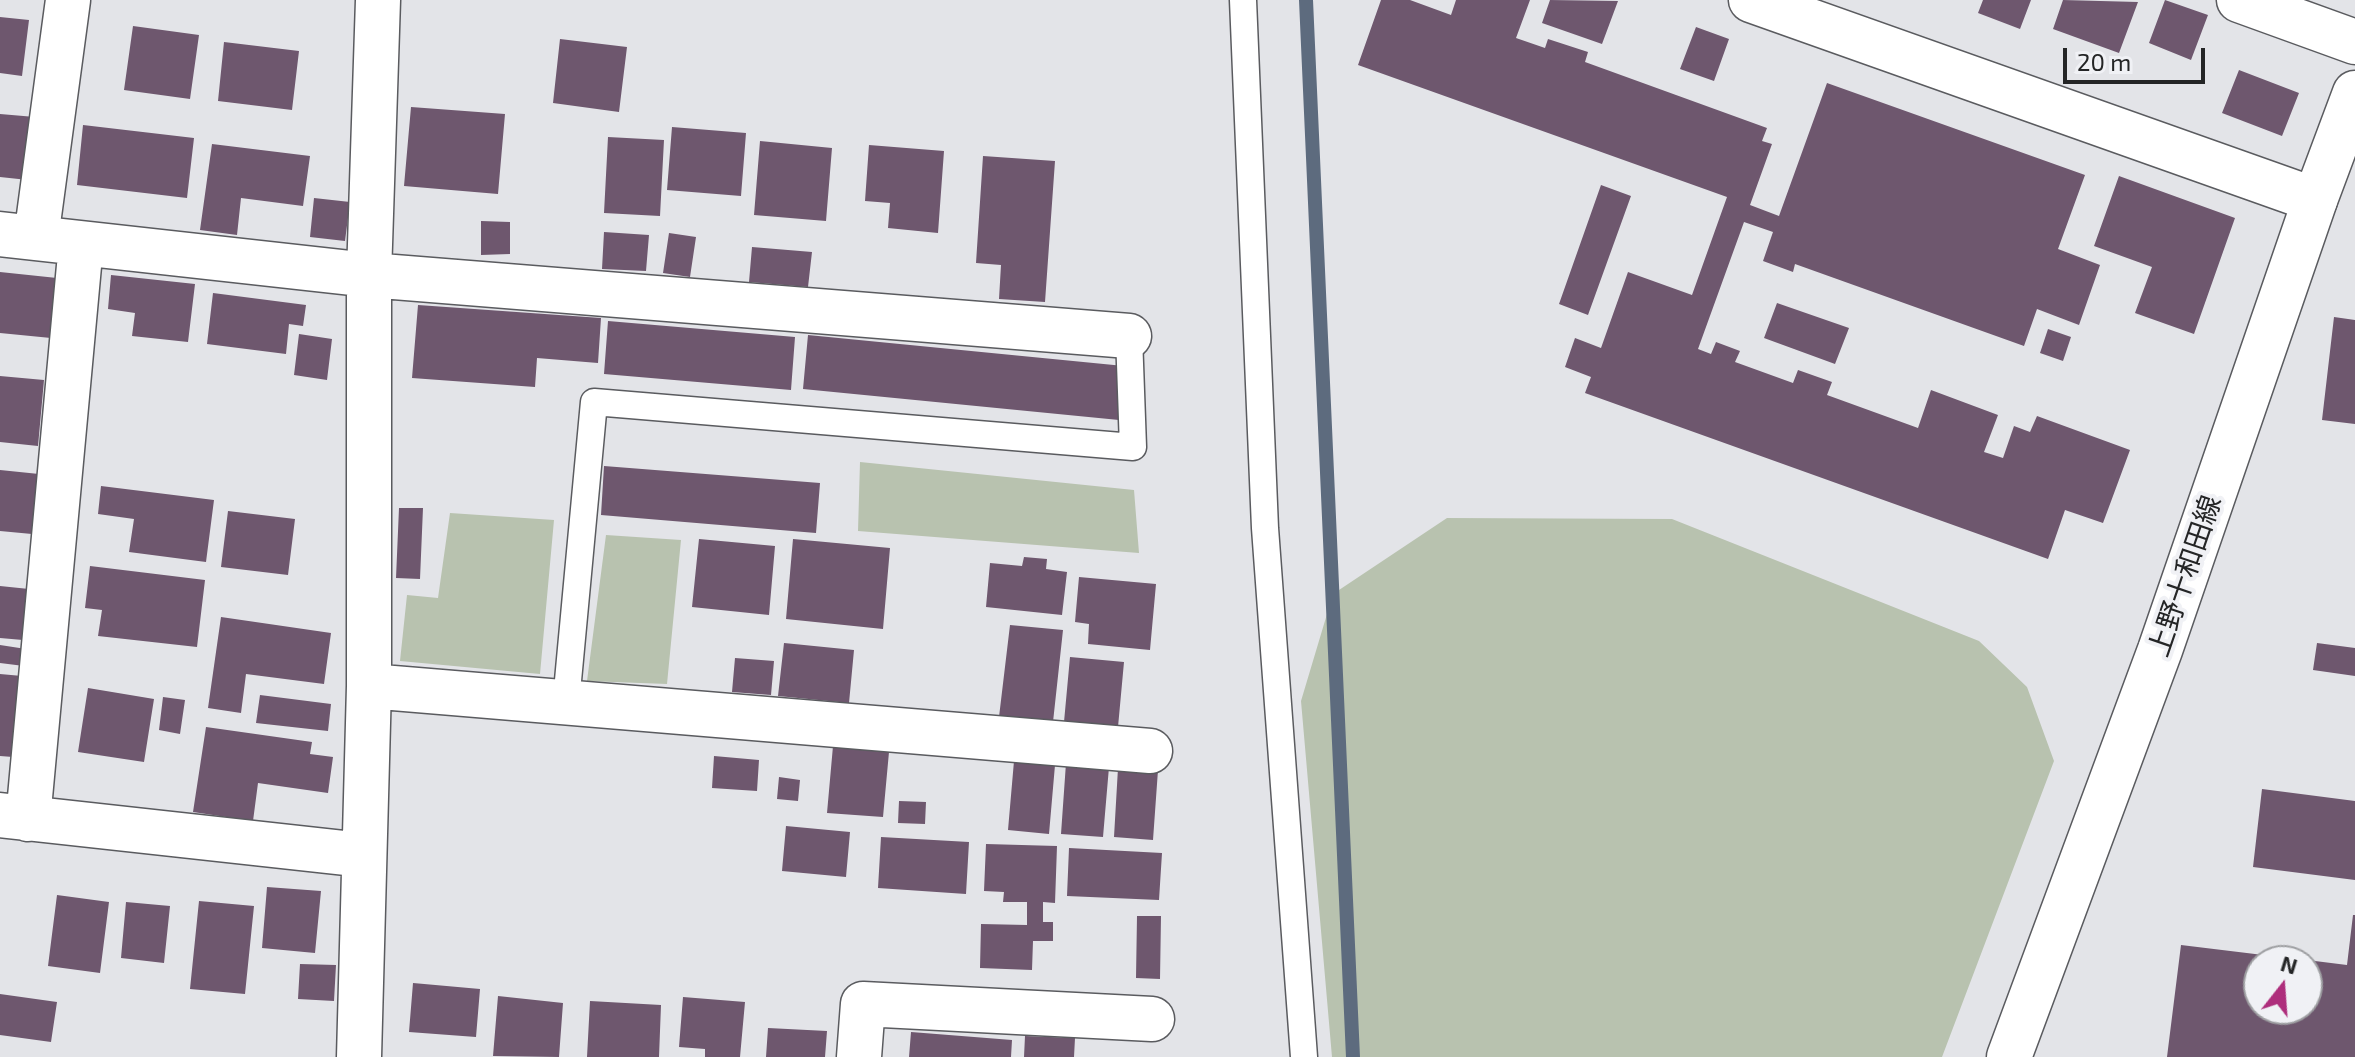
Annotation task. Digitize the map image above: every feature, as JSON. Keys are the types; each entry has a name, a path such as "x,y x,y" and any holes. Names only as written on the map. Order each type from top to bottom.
{"street":[{"path":"68,0 18,236 369,275 1129,336"},
{"path":"359,1057 369,686 369,275 378,0"},
{"path":"1751,0 2315,200"},
{"path":"2239,0 2355,42"},
{"name":"上野十和田線","path":"2009,1057 2160,650 2355,93"},
{"path":"81,244 14,817 363,855"},
{"path":"369,686 1150,751"},
{"path":"859,1057 863,1004 1152,1019"}],"lane":[{"path":"1243,0 1265,528 1304,1057"},
{"path":"566,702 594,402 1133,447 1129,336"}],"green space":[{"path":"860,462 1134,490 1139,553 858,531"},
{"path":"450,513 554,520 540,674 400,661 407,595 438,598"},
{"path":"1447,518 1672,519 1979,641 2027,687 2054,761 1942,1057 1332,1057 1301,701 1333,594"},
{"path":"606,535 681,540 667,684 587,681"}],"building":[{"path":"1381,0 1410,0 1451,15 1456,0 1530,0 1516,38 1545,48 1548,39 1588,52 1585,62 1767,128 1762,141 1772,144 1750,205 1779,216 1827,83 2085,175 2058,249 2100,265 2079,325 2037,309 2024,346 1795,264 1793,272 1763,261 1773,232 1744,222 1698,349 1711,354 1716,342 1740,351 1735,362 1793,383 1798,370 1832,382 1827,395 1918,428 1931,390 1998,415 1984,452 2003,458 2014,426 2030,432 2037,416 2130,450 2103,523 2065,510 2048,559 1585,393 1591,377 1565,367 1575,338 1601,348 1628,272 1692,295 1727,197 1358,65"},
{"path":"1550,0 1618,1 1602,44 1542,23"},
{"path":"1983,0 2031,0 2020,29 1978,13"},
{"path":"2063,0 2138,2 2119,53 2053,29"},
{"path":"2165,0 2208,15 2191,60 2149,43"},
{"path":"0,17 29,20 22,76 0,73"},
{"path":"133,26 199,35 190,99 124,90"},
{"path":"1696,27 1729,39 1714,81 1680,69"},
{"path":"560,39 627,47 619,112 553,103"},
{"path":"224,42 299,51 292,110 218,101"},
{"path":"2239,70 2299,93 2282,136 2222,113"},
{"path":"411,107 505,114 498,194 404,186"},
{"path":"0,114 35,117 28,180 0,177"},
{"path":"83,125 194,138 187,198 77,185"},
{"path":"672,127 746,133 741,196 667,190"},
{"path":"608,137 664,140 660,216 604,213"},
{"path":"760,141 832,148 826,221 754,215"},
{"path":"212,144 310,156 303,206 241,198 237,235 200,230"},
{"path":"869,145 944,151 938,233 888,228 890,203 865,201"},
{"path":"983,156 1055,161 1045,302 999,299 1001,265 976,263"},
{"path":"2119,176 2235,218 2194,334 2135,313 2152,267 2094,246"},
{"path":"1601,185 1631,196 1588,315 1559,304"},
{"path":"314,198 350,202 345,241 310,237"},
{"path":"481,221 510,222 510,254 481,255"},
{"path":"604,232 649,235 646,271 602,269"},
{"path":"669,233 696,237 690,277 663,273"},
{"path":"752,247 812,252 808,287 749,282"},
{"path":"0,272 57,278 51,338 0,333"},
{"path":"111,275 195,284 188,342 132,336 135,313 108,309"},
{"path":"213,293 306,305 303,326 289,324 286,354 207,344"},
{"path":"1777,303 1849,328 1835,364 1764,338"},
{"path":"418,305 601,318 598,363 537,358 535,387 412,378"},
{"path":"2334,317 2355,320 2355,424 2322,420"},
{"path":"608,321 795,337 791,390 604,374"},
{"path":"2048,329 2071,337 2063,361 2040,353"},
{"path":"299,334 332,339 327,380 294,375"},
{"path":"808,335 1124,366 1119,420 803,389"},
{"path":"0,376 44,380 38,446 0,442"},
{"path":"604,466 820,483 816,533 601,515"},
{"path":"0,470 39,474 32,534 0,531"},
{"path":"101,486 214,500 206,562 129,552 134,519 98,514"},
{"path":"399,508 423,508 420,579 396,578"},
{"path":"228,511 295,519 288,575 221,567"},
{"path":"699,539 775,546 769,615 692,607"},
{"path":"793,539 890,548 883,629 786,619"},
{"path":"1024,557 1047,559 1046,569 1067,572 1062,615 986,607 990,563 1022,566"},
{"path":"90,566 205,580 197,647 98,636 102,610 85,608"},
{"path":"1079,577 1156,584 1150,650 1088,644 1089,624 1075,622"},
{"path":"0,586 29,589 23,640 0,638"},
{"path":"221,617 331,633 324,684 246,674 241,713 208,708"},
{"path":"1010,625 1063,630 1053,722 999,717"},
{"path":"784,643 854,650 849,703 778,696"},
{"path":"2317,643 2355,648 2355,676 2313,670"},
{"path":"0,645 26,649 24,666 0,663"},
{"path":"1070,657 1124,662 1118,727 1064,722"},
{"path":"735,658 774,661 771,695 732,692"},
{"path":"0,674 22,676 13,757 0,756"},
{"path":"88,688 154,699 144,762 78,752"},
{"path":"260,695 331,704 328,731 256,723"},
{"path":"163,697 185,700 180,734 159,730"},
{"path":"206,727 312,742 310,754 333,757 328,793 258,783 253,821 193,812"},
{"path":"833,746 889,752 883,817 827,813"},
{"path":"714,756 759,760 757,791 712,788"},
{"path":"1014,761 1055,765 1049,834 1008,830"},
{"path":"1066,763 1109,767 1103,837 1061,834"},
{"path":"1118,768 1158,770 1153,840 1114,837"},
{"path":"779,777 800,780 798,801 777,799"},
{"path":"2262,789 2355,801 2355,880 2253,867"},
{"path":"899,801 926,802 925,824 898,823"},
{"path":"786,826 850,832 846,877 782,871"},
{"path":"881,837 969,842 966,894 878,888"},
{"path":"986,844 1057,846 1055,903 1043,902 1043,922 1053,922 1053,941 1033,941 1032,970 980,968 981,924 1027,925 1027,902 1003,902 1004,892 984,891"},
{"path":"1069,848 1162,853 1159,900 1067,896"},
{"path":"267,887 321,891 315,953 262,948"},
{"path":"57,895 109,902 100,973 48,966"},
{"path":"199,901 254,906 245,994 190,989"},
{"path":"126,902 170,906 164,963 121,958"},
{"path":"2355,915 2355,1057 2167,1057 2181,945 2243,953 2243,1025 2323,1025 2323,962 2347,965"},
{"path":"1137,916 1161,916 1160,979 1136,978"},
{"path":"300,964 336,965 334,1001 298,999"},
{"path":"413,983 480,989 476,1037 409,1032"},
{"path":"0,994 57,1002 51,1042 0,1035"},
{"path":"498,996 563,1003 559,1057 493,1056"},
{"path":"683,997 745,1002 740,1057 705,1057 705,1049 679,1047"},
{"path":"590,1001 661,1005 659,1057 587,1057"},
{"path":"768,1028 827,1031 825,1057 766,1057"},
{"path":"911,1032 1012,1040 1011,1057 909,1057"},
{"path":"1025,1036 1075,1038 1074,1057 1024,1057"}],"waterway":[{"path":"1306,0 1353,1057"}]}
